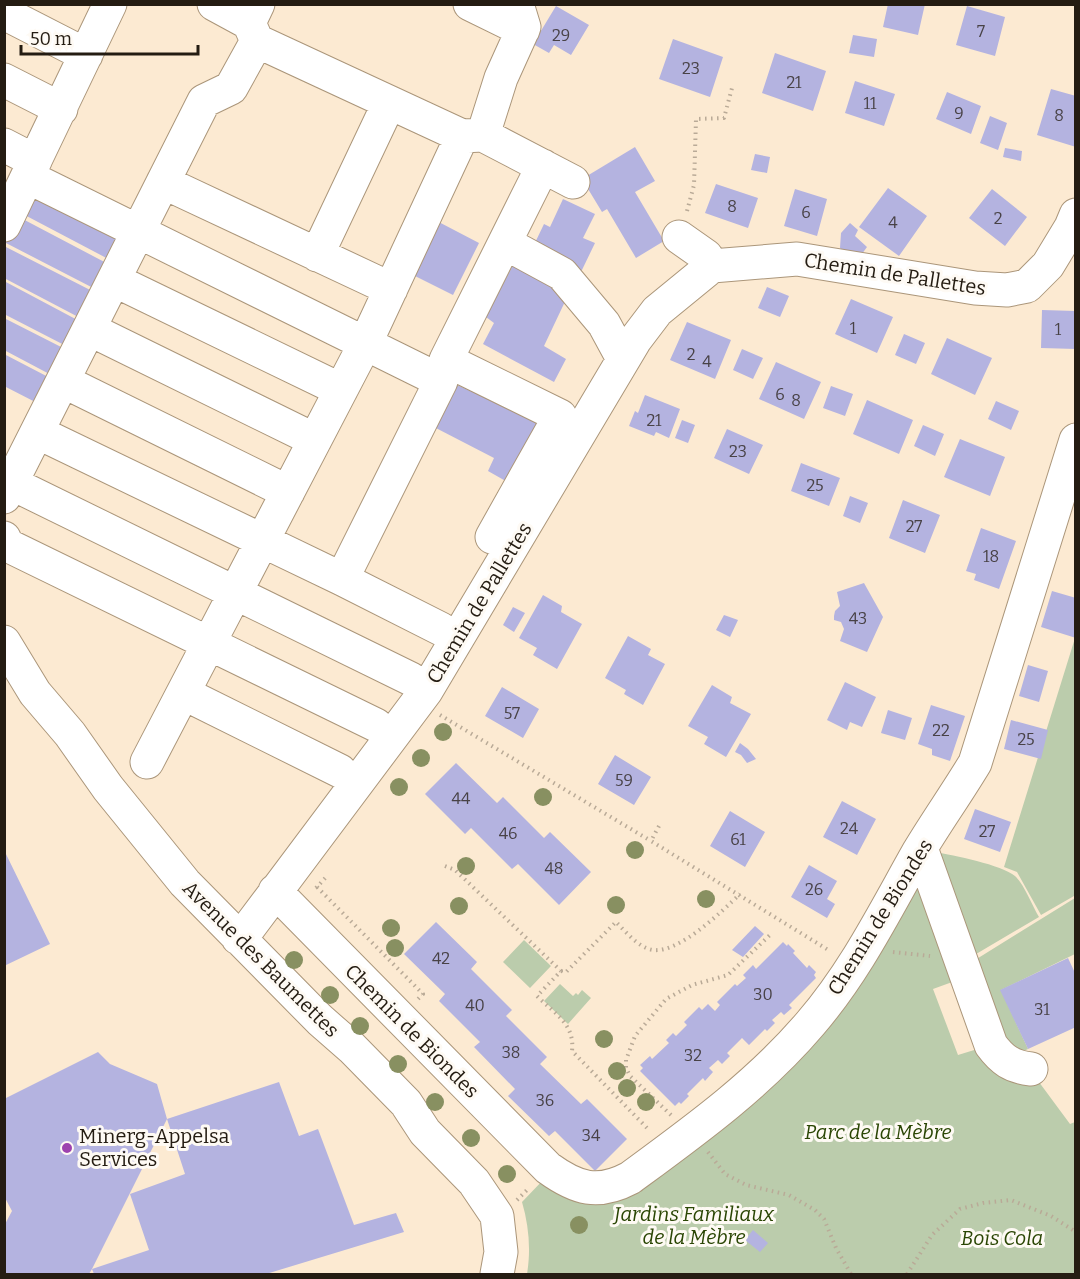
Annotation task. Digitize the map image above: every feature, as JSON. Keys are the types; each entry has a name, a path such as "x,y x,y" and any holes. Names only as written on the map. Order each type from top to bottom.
{"street":[{"path":"7,216 32,169 110,4"},
{"path":"214,4 254,23 389,103 543,166 573,182"},
{"path":"147,762 501,78 520,17 470,4"},
{"path":"4,13 86,56"},
{"path":"254,23 231,88 204,101 8,490 235,593 415,690"},
{"path":"4,80 61,109"},
{"path":"318,255 389,103"},
{"path":"4,145 32,169 138,231 366,342 572,422 441,629 415,690 376,725 312,808"},
{"path":"342,579 543,166"},
{"path":"163,182 391,289"},
{"name":"Chemin de Pallettes","path":"238,938 250,926 275,891 415,690 461,635 572,422 623,359 657,311 712,266 797,259 975,288 1007,290 1027,286 1048,265 1076,215"},
{"path":"679,237 706,256 712,266"},
{"path":"504,243 562,274 604,324 623,359"},
{"path":"114,280 341,390"},
{"path":"89,329 315,440"},
{"path":"63,381 288,492"},
{"path":"37,432 441,629"},
{"name":"Chemin de Biondes","path":"275,891 548,1168 566,1181 590,1189 618,1184 679,1142 749,1086 808,1026 838,990 860,955 921,848 975,763 1076,440"},
{"path":"4,538 7,545 376,725"},
{"name":"Avenue des Baumettes","path":"4,642 35,693 70,734 108,788 185,883 406,1103 425,1132 474,1182 497,1216 501,1252 497,1275"},
{"path":"183,693 340,771"},
{"path":"921,848 991,1045 1002,1059 1020,1068 1031,1069"}],"path":[{"path":"679,237 694,185 696,119 724,118 732,88"},
{"path":"415,690 651,841 740,894 860,955 886,951 960,959"},
{"path":"651,841 659,826"},
{"path":"445,866 455,870 561,971 566,972 616,922 638,943 652,950 664,949 689,937 740,894"},
{"path":"679,1142 626,1068 635,1036 666,999 693,985 728,975 771,934"},
{"path":"561,971 537,996 570,1029 573,1039 572,1051 679,1142 709,1154 725,1174 746,1185 789,1194 815,1210 824,1219 851,1275"},
{"path":"907,1275 932,1234 960,1209 982,1203 1011,1200 1051,1216 1076,1232"}],"green space":[{"path":"1075,638 1075,892 1074,896 1041,915 1017,872 1004,867"},
{"path":"935,852 977,861 1009,872 1022,884 1039,917 966,960"},
{"name":"Parc de la Mèbre","path":"920,876 955,981 933,989 958,1055 984,1047 1036,1078 1070,1124 1075,1122 1075,1274 527,1274 529,1238 522,1202 546,1177 557,1186 677,1156"},
{"path":"1075,898 1075,954 1001,990 1028,1049 1013,1056 967,965"},
{"path":"524,940 551,966 530,988 503,962"},
{"path":"560,984 573,996 576,993 578,995 582,990 591,998 568,1024 544,1001"}],"building":[{"path":"888,4 925,4 918,35 883,27"},
{"path":"556,6 589,25 571,55 554,45 549,53 533,44"},
{"path":"967,6 1005,17 995,56 956,45"},
{"path":"853,35 877,39 874,57 849,53"},
{"path":"673,39 723,57 710,97 659,79"},
{"path":"775,53 826,71 813,111 762,93"},
{"path":"855,81 895,94 884,126 845,113"},
{"path":"1051,89 1076,96 1076,147 1037,135"},
{"path":"947,92 981,106 971,134 936,119"},
{"path":"990,116 1007,123 998,150 980,143"},
{"path":"635,147 655,181 635,192 664,241 636,258 607,209 602,212 582,179"},
{"path":"1005,148 1022,151 1021,161 1003,157"},
{"path":"755,154 770,157 767,173 751,170"},
{"path":"716,184 758,198 748,228 705,213"},
{"path":"32,187 127,236 114,262 19,212"},
{"path":"888,188 927,216 899,256 859,227"},
{"path":"795,189 827,199 817,236 784,226"},
{"path":"992,189 1027,217 1005,246 969,218"},
{"path":"563,199 595,214 583,238 595,243 581,272 532,249 544,224 550,227"},
{"path":"17,216 112,266 99,291 4,242"},
{"path":"433,219 479,243 453,295 407,272"},
{"path":"850,223 858,230 855,236 867,247 856,262 840,248 841,233"},
{"path":"4,246 98,294 84,320 4,278"},
{"path":"513,265 570,291 544,346 566,359 554,382 483,344 494,323 486,317"},
{"path":"4,281 83,323 70,348 4,314"},
{"path":"767,287 789,296 780,317 758,308"},
{"path":"851,299 893,317 877,353 835,334"},
{"path":"1042,310 1076,311 1076,349 1041,348"},
{"path":"4,318 69,351 55,377 4,350"},
{"path":"687,322 731,340 715,379 670,360"},
{"path":"904,334 925,343 916,364 895,355"},
{"path":"947,338 992,358 975,395 931,374"},
{"path":"742,349 763,358 753,379 733,370"},
{"path":"4,354 54,380 41,405 4,386"},
{"path":"776,362 821,382 804,419 759,399"},
{"path":"453,383 542,424 511,484 488,471 494,458 432,426"},
{"path":"831,386 853,394 845,416 823,408"},
{"path":"645,395 680,409 669,438 656,432 654,436 629,426 635,411 638,413"},
{"path":"867,400 913,420 899,454 853,434"},
{"path":"996,401 1019,411 1011,430 988,419"},
{"path":"682,420 695,425 688,443 675,438"},
{"path":"923,425 944,434 935,456 914,446"},
{"path":"727,429 763,445 749,474 714,458"},
{"path":"960,439 1005,457 990,496 944,477"},
{"path":"801,463 840,478 829,506 791,491"},
{"path":"850,496 868,503 860,523 843,516"},
{"path":"903,500 940,515 925,553 889,538"},
{"path":"981,528 1016,541 999,589 974,580 976,574 966,571"},
{"path":"864,583 883,617 867,652 840,641 844,629 841,622 834,620 835,611 840,606 837,592"},
{"path":"1052,591 1076,598 1076,638 1041,627"},
{"path":"543,595 562,606 561,612 582,624 557,669 533,655 537,648 519,638"},
{"path":"513,607 525,613 514,632 503,625"},
{"path":"724,615 738,620 730,637 716,630"},
{"path":"628,636 651,649 648,655 665,664 643,705 624,694 626,690 605,678"},
{"path":"1028,665 1048,671 1039,702 1019,696"},
{"path":"845,682 876,697 862,727 850,722 847,730 827,720"},
{"path":"712,685 732,697 730,703 751,714 726,757 704,744 708,737 688,726"},
{"path":"502,687 539,709 523,738 485,716"},
{"path":"931,705 965,716 950,761 932,755 932,749 918,744"},
{"path":"888,710 912,718 905,740 881,733"},
{"path":"1011,720 1048,730 1041,759 1004,749"},
{"path":"740,743 756,759 747,763 741,755 735,752"},
{"path":"615,755 651,777 634,805 598,784"},
{"path":"456,763 497,803 503,797 544,838 550,832 591,872 559,905 518,864 512,869 471,828 465,834 425,794"},
{"path":"842,801 876,819 857,855 823,837"},
{"path":"975,809 1011,822 1000,852 964,839"},
{"path":"730,811 765,832 745,867 710,846"},
{"path":"4,850 50,944 4,966"},
{"path":"809,865 837,881 827,899 835,904 827,918 791,897"},
{"path":"436,922 477,962 471,969 512,1010 506,1016 547,1057 540,1064 581,1104 587,1099 627,1139 595,1171 555,1131 549,1136 508,1096 515,1089 474,1047 480,1042 439,1001 445,994 404,954"},
{"path":"755,926 764,934 743,957 732,950"},
{"path":"783,942 795,951 793,953 807,968 809,965 816,972 814,975 816,978 789,1005 792,1008 784,1015 781,1012 772,1020 775,1023 767,1031 765,1029 749,1045 742,1038 727,1053 730,1056 722,1064 718,1060 709,1068 713,1072 705,1081 703,1078 687,1094 689,1096 681,1104 679,1102 675,1106 640,1071 643,1068 640,1065 650,1056 652,1059 669,1043 666,1040 673,1033 676,1036 687,1025 684,1022 699,1007 702,1010 708,1004 715,1011 720,1005 717,1002 735,984 737,986 746,978 743,975 753,965 756,969"},
{"path":"1068,958 1076,975 1076,1027 1028,1049 1000,990"},
{"path":"98,1052 110,1064 157,1084 167,1119 89,1274 4,1274 4,1226 12,1211 4,1196 4,1099"},
{"path":"279,1082 299,1136 318,1129 354,1225 396,1213 404,1232 266,1274 94,1274 92,1269 149,1250 130,1194 185,1174 167,1119"},
{"path":"753,1230 768,1243 760,1252 745,1240"}],"place":[{"name":"Minerg-Appelsa Services","path":"67,1148"}],"park label":[{"name":"Jardins Familiaux de la Mèbre","path":"694,1226"},
{"name":"Bois Cola","path":"1002,1238"}]}
